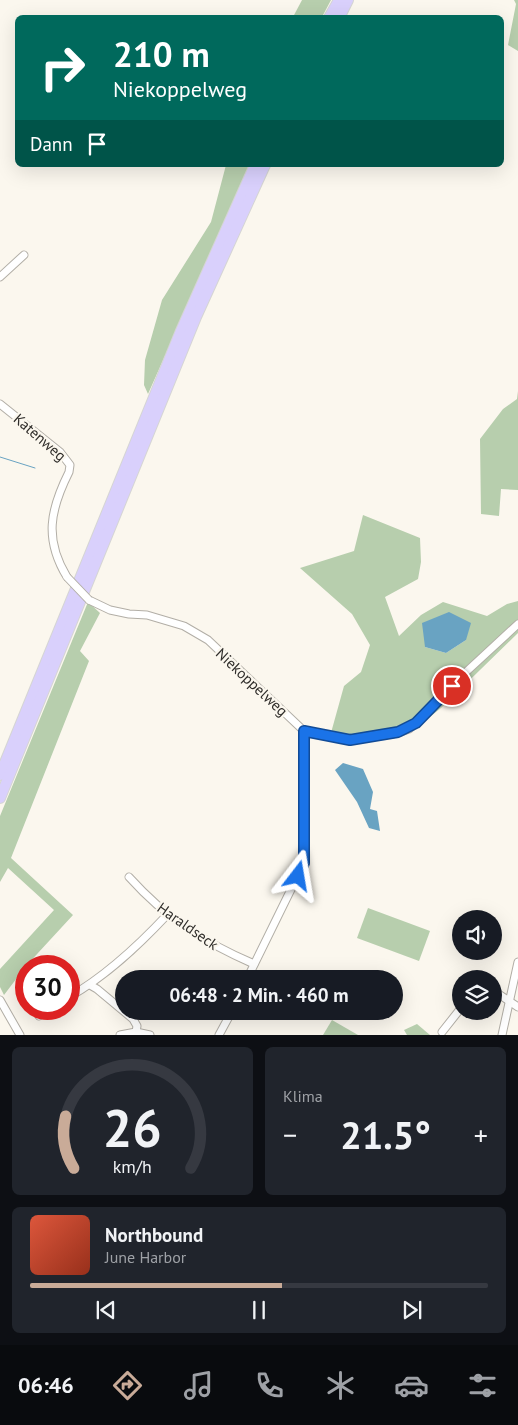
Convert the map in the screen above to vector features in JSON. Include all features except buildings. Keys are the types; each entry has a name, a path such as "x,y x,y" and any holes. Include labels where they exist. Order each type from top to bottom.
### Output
{"highway":[{"path":"333,15 337,0"},
{"path":"334,15 348,0"},
{"path":"0,776 181,331 254,167"},
{"path":"0,798 196,317 264,167"}],"street":[{"path":"0,277 24,255"},
{"name":"Katenweg","path":"0,404 60,452 70,465 52,514 51,527 58,563 66,577 89,600 110,610 147,615 184,626"},
{"path":"251,970 304,863 304,731 350,740 409,729 466,672 518,624"},
{"name":"Niekoppelweg","path":"184,626 208,640 304,731"},
{"name":"Haraldseck","path":"129,877 167,915 206,941 254,964"},
{"path":"80,992 90,986 119,962 167,915"},
{"path":"502,1035 518,962"},
{"path":"90,986 98,989 133,1019 137,1026 136,1032"},
{"path":"502,996 518,1007"},
{"path":"0,1000 20,1035"},
{"path":"442,1032 452,1019"},
{"path":"219,1035 227,1020"},
{"path":"120,1035 136,1032 150,1035"}],"green space":[{"path":"302,0 331,0 323,15 294,15"},
{"path":"514,0 518,0 518,51 508,45 516,4"},
{"path":"225,167 249,167 148,394 144,385 145,360 162,300 211,222"},
{"path":"518,391 518,490 501,489 499,516 481,514 480,439 503,409 517,399"},
{"path":"363,515 420,538 421,562 418,579 385,597 399,636 421,615 443,602 487,616 507,604 518,601 518,633 441,708 411,732 350,743 329,740 344,686 361,672 370,645 352,614 300,568 354,551","holes":["466,640 446,653 425,647"]},
{"path":"88,602 100,613 80,651 89,661 11,858 73,915 36,955 15,955 15,980 4,995 0,987 0,969 54,910 8,868 0,882 0,816"},
{"path":"368,908 430,931 419,961 357,938"},
{"path":"332,1020 358,1035 323,1035"},
{"path":"417,1024 430,1035 407,1035 404,1030"}],"water":[{"path":"449,612 471,623 466,640 446,653 425,647 422,623"},
{"path":"343,763 363,769 373,792 370,809 377,811 380,831 369,828 357,802 335,770"}],"waterway":[{"path":"0,457 35,468"}],"route":[{"path":"298,876 304,863 304,731 350,740 409,729 452,686"}]}
